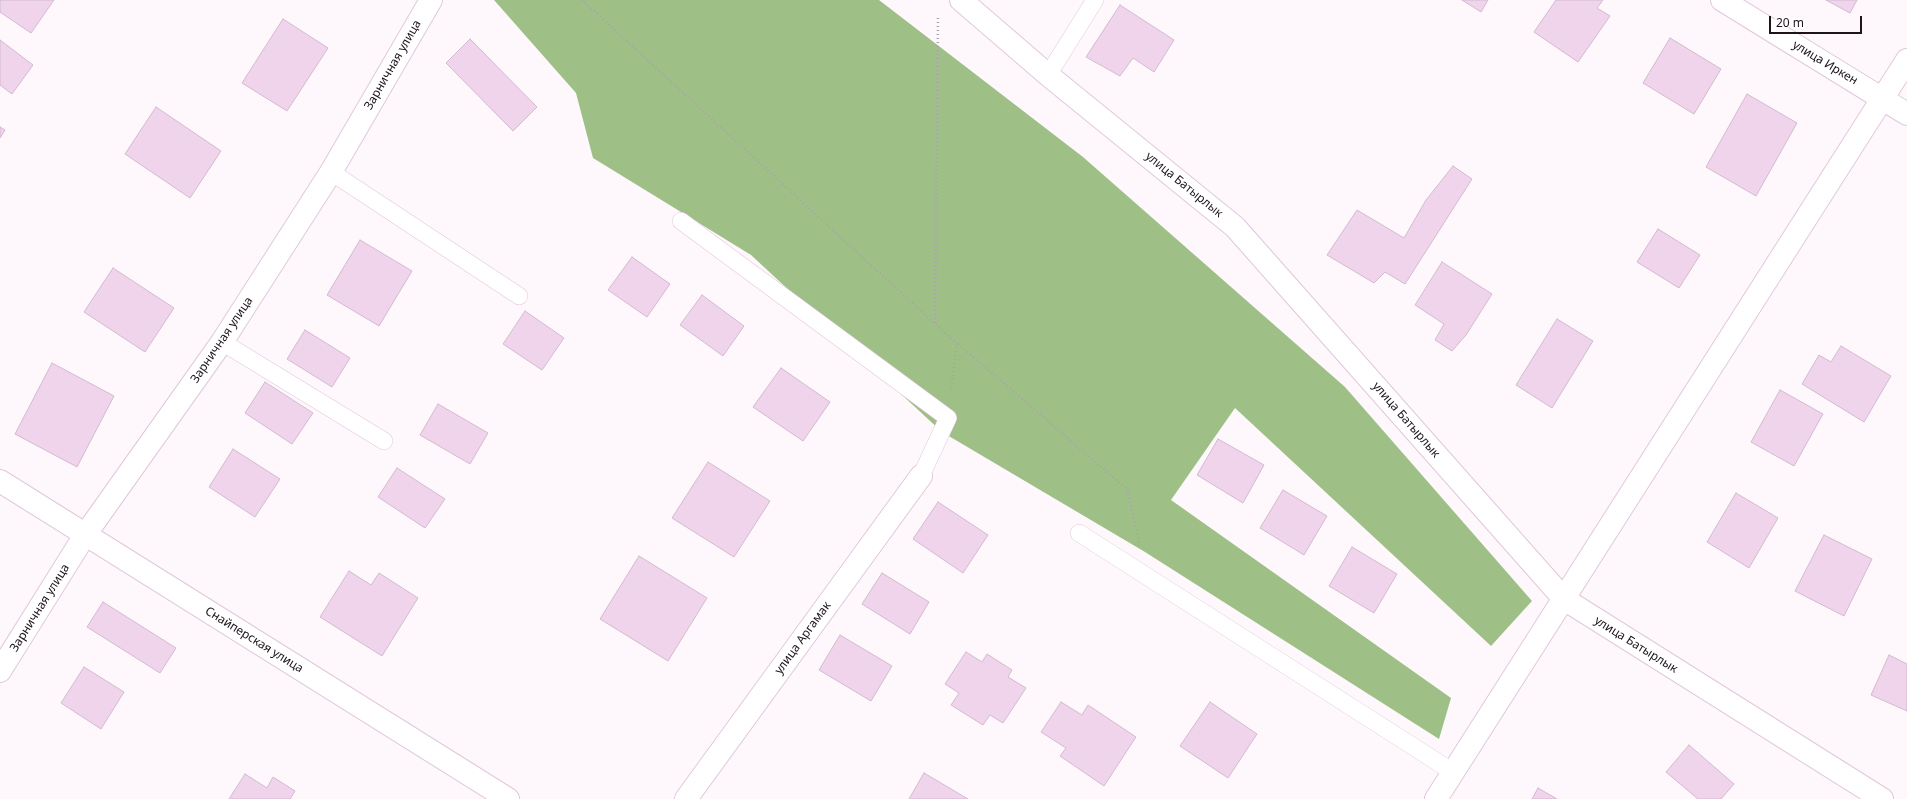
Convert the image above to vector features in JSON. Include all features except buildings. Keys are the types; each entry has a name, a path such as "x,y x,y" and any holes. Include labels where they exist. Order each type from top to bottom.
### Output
{"street":[{"name":"Зарничная улица","path":"0,671 86,535 222,342 331,172 431,0"},
{"name":"улица Батырлык","path":"961,0 1048,75 1235,227 1564,599 1882,799"},
{"name":"улица Иркен","path":"1722,0 1907,114"},
{"path":"1436,799 1907,60"},
{"name":"улица Аргамак","path":"686,799 921,476"},
{"name":"Снайперская улица","path":"0,481 508,799"}],"lane":[{"path":"1048,75 1095,0"},
{"path":"331,172 519,296"},
{"path":"681,221 948,418 921,476"},
{"path":"222,342 384,441"},
{"path":"1079,533 1453,772"}],"path":[{"path":"582,0 957,344 1127,489 1146,576"},
{"path":"935,323 939,8"},
{"path":"948,418 957,344"}],"green space":[{"path":"494,0 879,0 1083,157 1345,387 1532,601 1491,646 1235,408 1171,500 1451,698 1439,739 1145,552 942,432 751,255 593,158 576,93"}]}
